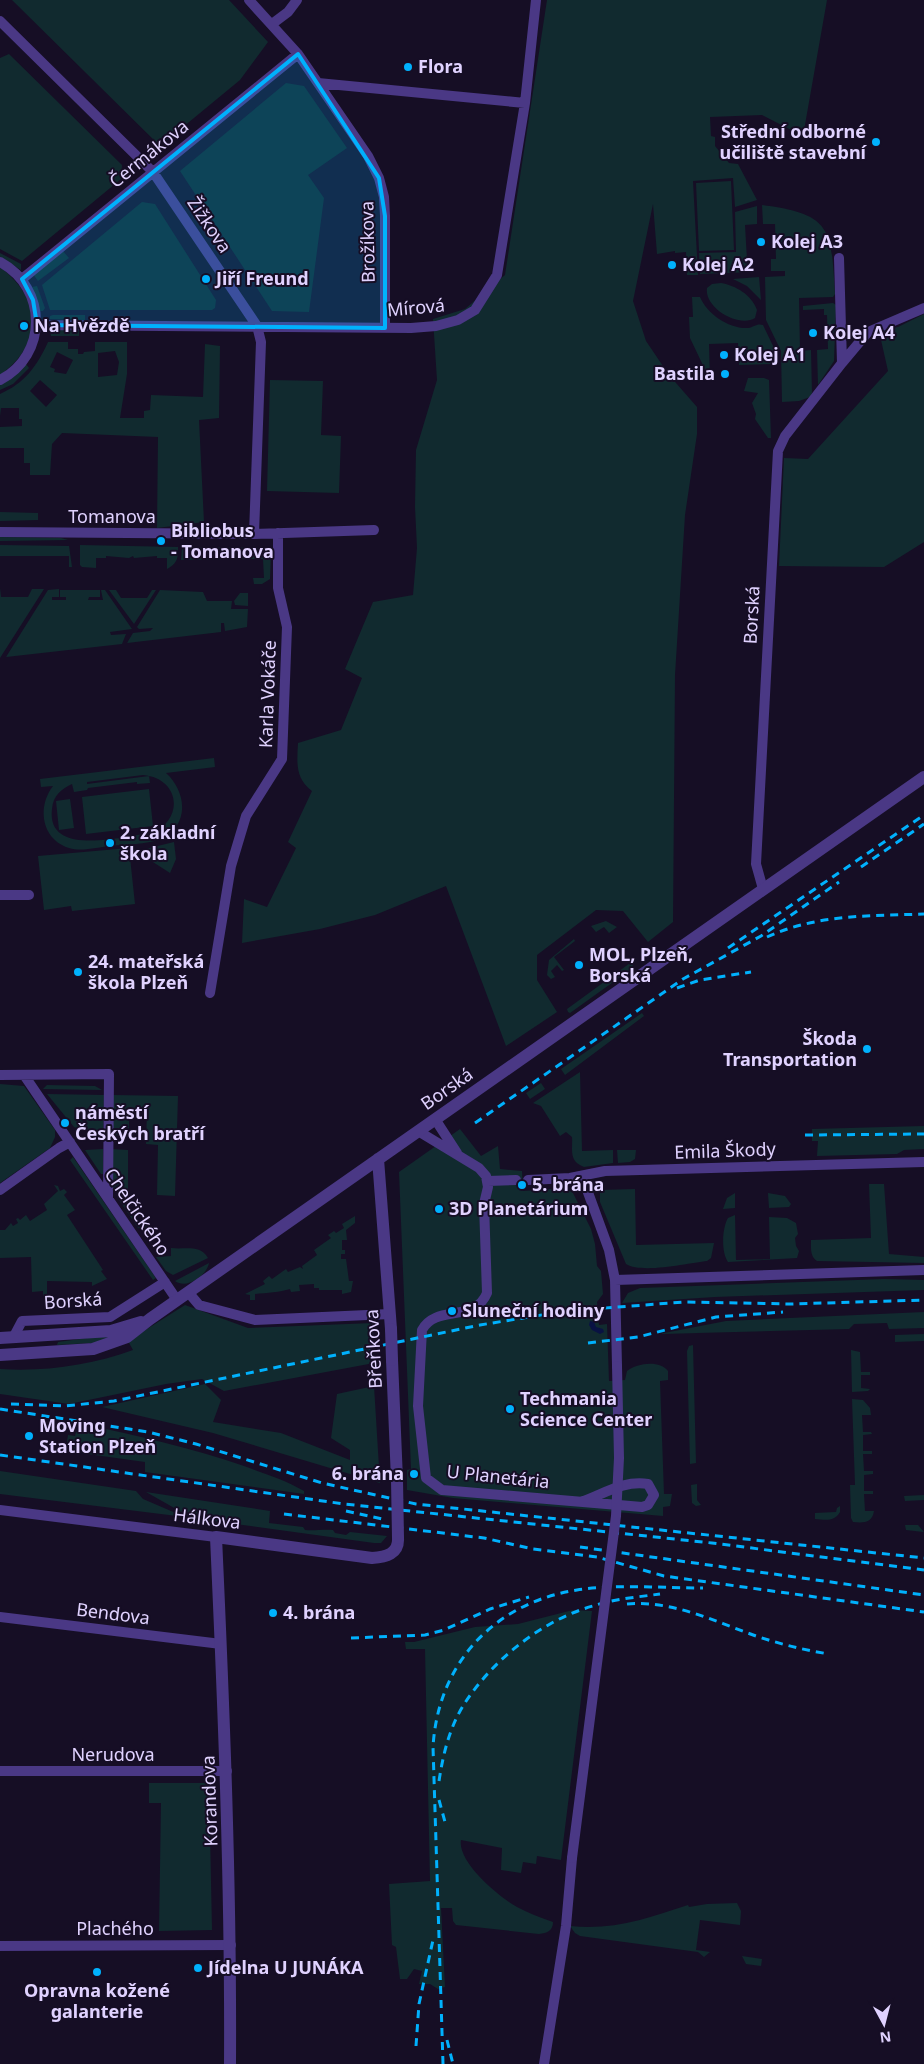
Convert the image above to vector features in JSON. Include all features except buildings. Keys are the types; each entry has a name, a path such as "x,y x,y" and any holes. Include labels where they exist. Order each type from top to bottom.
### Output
{"street":[{"name":"Brožíkova","path":"249,0 298,54 368,156 379,178 386,216 385,328"},
{"path":"272,24 288,12 297,0"},
{"name":"Mírová","path":"37,325 385,328 436,326 458,320 475,310 497,275 525,103 536,0"},
{"name":"Žižkova","path":"0,22 153,172 257,326 261,342 254,534"},
{"name":"Čermákova","path":"22,279 298,54"},
{"path":"318,84 525,103"},
{"path":"839,258 842,363"},
{"path":"0,262 22,279 35,304 37,325 34,340 26,357 17,369 0,380"},
{"name":"Borská","path":"763,889 756,864 778,451 788,432 868,332 924,308"},
{"name":"Tomanova","path":"0,532 254,534 374,530"},
{"name":"Karla Vokáče","path":"210,993 231,866 238,841 246,816 282,759 287,627 278,588 278,533"},
{"name":"Borská","path":"0,1355 93,1349 127,1337 188,1292 924,777"},
{"path":"0,895 29,895"},
{"path":"0,1076 109,1074 108,1198"},
{"path":"0,1190 70,1142 24,1075"},
{"path":"435,1119 461,1157"},
{"path":"418,1131 479,1168 488,1181 516,1180"},
{"name":"Chelčického","path":"70,1142 177,1300"},
{"name":"Břeňkova","path":"378,1159 391,1329 398,1538"},
{"name":"Emila Škody","path":"528,1180 582,1176 605,1171 924,1162"},
{"path":"544,2064 566,1926 572,1858 616,1516 620,1458 615,1280 609,1250 582,1176"},
{"name":"U Planetária","path":"488,1181 484,1204 487,1293 475,1309 435,1317 426,1323 422,1330 418,1406 426,1478 442,1490 581,1502 642,1507 648,1505 654,1495 648,1484 638,1483 605,1490 581,1502"},
{"path":"615,1280 924,1270"},
{"name":"Borská","path":"6,1338 22,1322 110,1317 165,1282"},
{"path":"188,1292 199,1305 255,1320 390,1314"},
{"name":"Borská","path":"6,1338 111,1331 150,1319"},
{"name":"Hálkova","path":"0,1510 372,1558 392,1554 398,1546 398,1538"},
{"name":"Korandova","path":"216,1538 227,1771 231,1944 230,2064"},
{"name":"Bendova","path":"0,1617 221,1644"},
{"name":"Nerudova","path":"0,1771 227,1771"},
{"name":"Plachého","path":"0,1946 231,1944"}],"highlighted area":[{"path":"298,54 379,178 385,216 385,328 37,325 33,300 22,279"}],"green space":[{"path":"12,0 229,0 268,42 240,80 160,146"},
{"path":"547,0 827,0 803,136 762,115 710,117 711,136 715,137 715,146 729,163 738,164 757,200 735,207 733,178 693,181 698,275 687,275 686,252 675,253 675,251 657,254 653,204 633,301 646,341 669,375 697,407 697,434 685,515 675,675 673,922 648,942 623,911 596,910 537,955 537,980 557,1012 506,1046 446,886 375,915 320,929 242,943 244,899 267,907 296,848 288,842 312,791 302,781 298,770 298,743 341,730 362,678 345,669 373,602 413,595 417,548 415,507 416,450 437,380 433,319 465,309 505,275"},
{"path":"9,54 122,165 121,179 22,261 0,249 0,58"},
{"path":"286,83 304,86 347,148 308,175 324,198 309,312 272,311 180,171"},
{"path":"731,181 734,250 699,251 696,183"},
{"path":"142,202 155,204 216,300 215,308 212,310 50,310 42,285"},
{"path":"762,205 803,214 815,220 824,229 832,254 835,294 833,297 799,298 800,351 811,350 812,393 810,397 799,401 782,402 781,351 766,320 765,277 785,276 785,271 771,271 771,259 776,259 775,224 763,224"},
{"path":"757,206 757,224 745,225 747,260 752,266 752,272 700,274 699,253 736,252 735,212"},
{"path":"62,250 69,258 38,281 33,274"},
{"path":"0,253 21,264 21,270 0,257"},
{"path":"0,267 24,293 30,307 32,321 30,335 24,349 0,375"},
{"path":"759,277 761,300 747,286 733,279"},
{"path":"721,283 732,286 751,299 757,310 755,318 740,320 732,318 711,303 707,288 712,284"},
{"path":"37,286 45,308 43,311 40,311 32,287"},
{"path":"692,297 700,297 713,315 733,326 748,328 763,325 775,350 774,364 739,365 738,343 709,344 710,380 690,338 689,317 693,317"},
{"path":"833,303 836,305 834,361 818,385 817,350 828,349 827,315 824,315 824,309 803,310 803,306"},
{"path":"924,314 924,542 884,567 779,566 784,458 808,459 888,371 879,331 898,327"},
{"path":"85,315 85,320 50,319 50,316"},
{"path":"50,329 79,329 79,336 51,336"},
{"path":"48,342 68,342 68,349 78,349 78,354 83,354 84,352 95,351 95,342 127,342 127,374 120,418 144,418 144,411 150,410 151,395 203,397 205,344 220,346 219,418 199,420 204,522 157,528 158,437 62,433 52,444 50,475 30,475 30,463 24,463 24,448 0,448 0,427 22,426 22,419 19,419 19,408 1,408 0,416 0,394 9,390 23,379 35,366","holes":["115,351 119,362 117,375 98,377 98,353","57,352 73,360 66,374 54,372 55,369 50,367","40,380 57,395 46,407 30,391"]},
{"path":"26,364 29,368 13,384 0,390 0,385 14,376"},
{"path":"748,378 764,378 769,380 771,438 768,438 755,419 756,414 752,403 758,393 744,391"},
{"path":"270,380 323,381 321,435 341,436 339,493 267,491"},
{"path":"0,512 38,513 38,520 0,521"},
{"path":"0,537 61,538 68,540 0,541"},
{"path":"0,545 69,546 72,567 69,567 69,556 0,556"},
{"path":"80,545 178,547 178,554 177,560 167,569 167,558 157,558 157,556 134,558 133,556 129,558 106,556 106,558 96,558 96,568 82,567 80,565"},
{"path":"182,547 268,548 271,552 270,579 262,584 254,584 253,578 264,578 263,559 181,560"},
{"path":"0,588 1,597 28,597 32,589 44,589 0,658"},
{"path":"59,589 59,597 52,597 52,600 66,600 66,597 60,597 60,590 100,590 100,597 89,597 88,600 103,600 101,590 105,590 132,629 110,632 111,635 126,634 122,644 6,657 48,590"},
{"path":"109,590 116,590 121,598 147,598 152,590 156,590 134,624"},
{"path":"160,590 203,592 207,601 232,601 231,609 248,609 247,627 225,631 224,623 221,623 221,632 127,643 133,633 150,631 153,628 139,629 137,627"},
{"path":"240,593 248,593 248,606 235,605 234,601"},
{"path":"214,758 215,767 166,773 178,789 182,808 177,826 170,833 160,839 149,842 85,849 69,848 60,844 47,830 44,822 45,803 53,786 41,787 40,779","holes":["148,776 87,784 87,782","149,776 165,784 171,791 174,800 173,810 169,819 162,827 151,833 106,840 74,839 61,834 53,824 52,809 54,800 64,788 72,784 74,792 87,790 88,788 137,782 137,784 150,783"]},
{"path":"149,789 153,826 86,834 82,797"},
{"path":"70,799 74,828 59,830 56,801"},
{"path":"174,842 176,859 170,873 142,855 137,855 137,851"},
{"path":"129,848 135,904 72,911 71,906 44,910 38,856"},
{"path":"606,921 617,927 609,933 604,927 596,932 591,926"},
{"path":"574,939 575,941 554,957 564,970 562,971 557,965 551,971 555,977 551,979 547,975 549,960"},
{"path":"637,958 630,970 570,1013 568,1012 567,1009"},
{"path":"642,1013 644,1016 565,1075 561,1069"},
{"path":"580,1072 582,1151 613,1150 613,1163 584,1167 579,1164 573,1158 572,1137 566,1132 560,1136 541,1106 533,1103"},
{"path":"541,1083 545,1089 530,1099 526,1093"},
{"path":"0,1084 24,1086 55,1130 55,1137 50,1148 0,1183"},
{"path":"47,1085 95,1086 102,1090 43,1089"},
{"path":"47,1094 104,1095 103,1138 74,1127"},
{"path":"113,1095 178,1096 175,1196 157,1195 158,1145 146,1144 147,1110 129,1110 129,1136 111,1135"},
{"path":"924,1126 924,1149 904,1150 897,1154 817,1156 818,1141 812,1141 812,1129"},
{"name":"Techmania Science Center","path":"460,1129 481,1156 498,1146 500,1169 522,1171 523,1191 565,1188 573,1193 591,1229 595,1244 597,1266 601,1271 603,1294 597,1302 599,1325 607,1324 609,1381 625,1380 627,1371 636,1366 654,1364 660,1365 668,1371 668,1380 660,1381 664,1494 672,1494 670,1506 663,1507 663,1516 453,1498 407,1490 407,1470 411,1469 399,1172"},
{"path":"103,1149 103,1174 101,1174 85,1150"},
{"path":"110,1149 128,1150 128,1194 118,1194 111,1189"},
{"path":"617,1150 636,1150 635,1159 630,1162 618,1163"},
{"path":"73,1157 156,1278 153,1280 70,1160"},
{"path":"869,1184 884,1184 889,1254 924,1257 924,1263 817,1261 813,1257 811,1240 871,1238"},
{"path":"54,1185 58,1186 60,1191 64,1189 67,1192 64,1195 75,1210 67,1215 107,1279 92,1286 92,1282 47,1281 47,1296 43,1296 43,1291 32,1292 31,1257 0,1258 0,1230 5,1230 11,1223 13,1226 18,1223 16,1219 18,1218 20,1220 26,1215 30,1221 47,1210 44,1204 58,1191"},
{"path":"635,1189 636,1245 714,1243 711,1258 707,1261 654,1268 633,1267 626,1264 600,1202 600,1190"},
{"path":"735,1193 735,1208 723,1209 727,1198"},
{"path":"768,1193 785,1196 791,1204 789,1207 769,1208"},
{"path":"117,1197 127,1197 127,1204 140,1222 147,1224 148,1231 138,1228"},
{"path":"735,1215 736,1260 770,1259 769,1217 787,1218 796,1223 798,1234 795,1238 799,1251 797,1258 728,1262 723,1246 724,1234 728,1218"},
{"path":"355,1216 355,1223 346,1230 347,1240 342,1240 342,1250 345,1250 345,1254 341,1254 341,1259 346,1259 349,1281 353,1281 351,1292 342,1294 342,1290 319,1290 319,1288 314,1288 314,1284 299,1285 300,1291 291,1292 290,1289 255,1294 255,1300 250,1300 250,1295 245,1294 265,1284 263,1281 269,1276 272,1279 286,1269 288,1272 300,1267 303,1269 302,1266 317,1255 314,1250 331,1238 328,1235 344,1228 342,1224"},
{"path":"171,1248 196,1249 208,1258 173,1275 166,1271 156,1257 171,1256"},
{"path":"209,1263 205,1272 196,1280 185,1284 175,1281"},
{"path":"884,1279 924,1280 924,1290 715,1297 622,1303 628,1293 640,1288"},
{"path":"185,1305 248,1328 373,1323 374,1363 224,1391 202,1379 166,1384 69,1404 0,1394 0,1369 17,1370 68,1366 101,1360 133,1350 128,1341"},
{"path":"924,1312 924,1328 889,1329 887,1323 854,1324 849,1329 659,1334 726,1321"},
{"path":"116,1334 109,1342 57,1345 58,1342"},
{"path":"924,1334 924,1341 895,1342 895,1335"},
{"path":"693,1345 696,1463 690,1464 687,1351 689,1346"},
{"path":"851,1350 860,1352 861,1372 870,1372 870,1375 861,1375 861,1388 870,1389 868,1391 852,1392"},
{"path":"205,1384 221,1400 213,1422 281,1433 350,1460 350,1450 331,1438 337,1394 374,1386 380,1483 213,1433 102,1407"},
{"path":"852,1399 863,1400 870,1408 871,1415 862,1415 863,1432 871,1432 872,1434 863,1435 863,1451 872,1451 872,1454 863,1454 864,1471 873,1471 873,1474 864,1475 864,1491 873,1491 873,1494 864,1494 865,1511 874,1511 871,1518 864,1522 853,1522 851,1518 850,1485 855,1485"},
{"path":"83,1424 165,1443 244,1466 282,1480 304,1491 304,1494 145,1472 145,1462 73,1452 73,1449 66,1448 68,1435 75,1436 76,1432 82,1433"},
{"path":"0,1471 136,1491 143,1499 185,1517 0,1494"},
{"path":"697,1484 697,1500 701,1505 696,1506 692,1503 691,1485"},
{"path":"146,1492 270,1511 269,1523 303,1527 305,1530 333,1530 335,1533 346,1535 350,1532 387,1536 381,1543 374,1543 192,1518"},
{"path":"924,1495 924,1500 905,1501 904,1496"},
{"path":"840,1506 840,1512 835,1517 829,1520 815,1519 815,1513 836,1512"},
{"path":"905,1525 918,1525 924,1532 906,1530"},
{"path":"573,1610 592,1611 561,1860 537,1856 536,1864 523,1862 521,1873 501,1870 502,1848 461,1840 462,1849 472,1868 490,1887 517,1907 553,1922 552,1928 547,1932 539,1934 456,1925 453,1921 452,1908 441,1908 445,1987 438,1989 430,1984 419,1984 422,1971 414,1969 407,1979 400,1979 396,1947 392,1945 389,1884 430,1881 425,1649 406,1649 405,1642 414,1642 475,1627 518,1624"},
{"path":"149,1783 209,1783 212,1930 159,1931 161,1803 149,1803"},
{"path":"737,1903 741,1911 740,1925 700,1920 696,1950 710,1952 704,1957 698,1952 580,1936 570,1926 601,1927 616,1925 645,1919 688,1905 689,1907"},
{"path":"742,1956 762,1959 761,1966 746,1964"}],"shaded area":[{"path":"590,1321 594,1322 596,1327 603,1329 604,1332 600,1334 592,1330 589,1325"}],"railway":[{"path":"728,948 924,815"},
{"path":"861,867 924,824"},
{"path":"475,1123 683,979 761,936 839,882"},
{"path":"767,937 786,929 825,920 864,916 924,914"},
{"path":"677,988 700,980 751,972"},
{"path":"805,1135 924,1134"},
{"path":"11,1404 65,1406 114,1401 480,1325 566,1311 684,1302 792,1304 924,1300"},
{"path":"588,1343 638,1337 716,1317 783,1312"},
{"path":"0,1409 148,1432 196,1444 322,1483 416,1504 924,1558"},
{"path":"0,1455 344,1504 712,1543 924,1570"},
{"path":"346,1511 387,1520"},
{"path":"284,1514 484,1538 533,1549 597,1557 664,1576 924,1612"},
{"path":"580,1547 924,1595"},
{"path":"443,2064 433,1747 437,1717 446,1689 459,1664 476,1642 496,1623 520,1608 547,1597 577,1590 607,1587 703,1588"},
{"path":"439,1781 447,1742 463,1706 488,1673 519,1644 555,1621 574,1612 609,1602 660,1594"},
{"path":"351,1638 425,1635 444,1630 490,1609 529,1597"},
{"path":"627,1604 660,1605 677,1608 774,1642 829,1654"},
{"path":"439,1800 445,1822"},
{"path":"416,2046 419,2004 433,1940"},
{"path":"447,2040 453,2064"}],"place":[{"name":"Flora","path":"408,67"},
{"name":"Střední odborné učiliště stavební","path":"876,142"},
{"name":"Kolej A3","path":"761,242"},
{"name":"Kolej A2","path":"672,265"},
{"name":"Jiří Freund","path":"206,279"},
{"name":"Na Hvězdě","path":"24,326"},
{"name":"Kolej A4","path":"813,333"},
{"name":"Kolej A1","path":"724,355"},
{"name":"Bastila","path":"725,374"},
{"name":"Bibliobus - Tomanova","path":"161,541"},
{"name":"2. základní škola","path":"110,843"},
{"name":"MOL, Plzeň, Borská","path":"579,965"},
{"name":"24. mateřská škola Plzeň","path":"78,972"},
{"name":"Škoda Transportation","path":"867,1049"},
{"name":"náměstí Českých bratří","path":"65,1123"},
{"name":"5. brána","path":"522,1185"},
{"name":"3D Planetárium","path":"439,1209"},
{"name":"Sluneční hodiny","path":"452,1311"},
{"name":"Techmania Science Center","path":"510,1409"},
{"name":"Moving Station Plzeň","path":"29,1436"},
{"name":"6. brána","path":"414,1474"},
{"name":"4. brána","path":"273,1613"},
{"name":"Jídelna U JUNÁKA","path":"198,1968"},
{"name":"Opravna kožené galanterie","path":"97,1972"}]}
